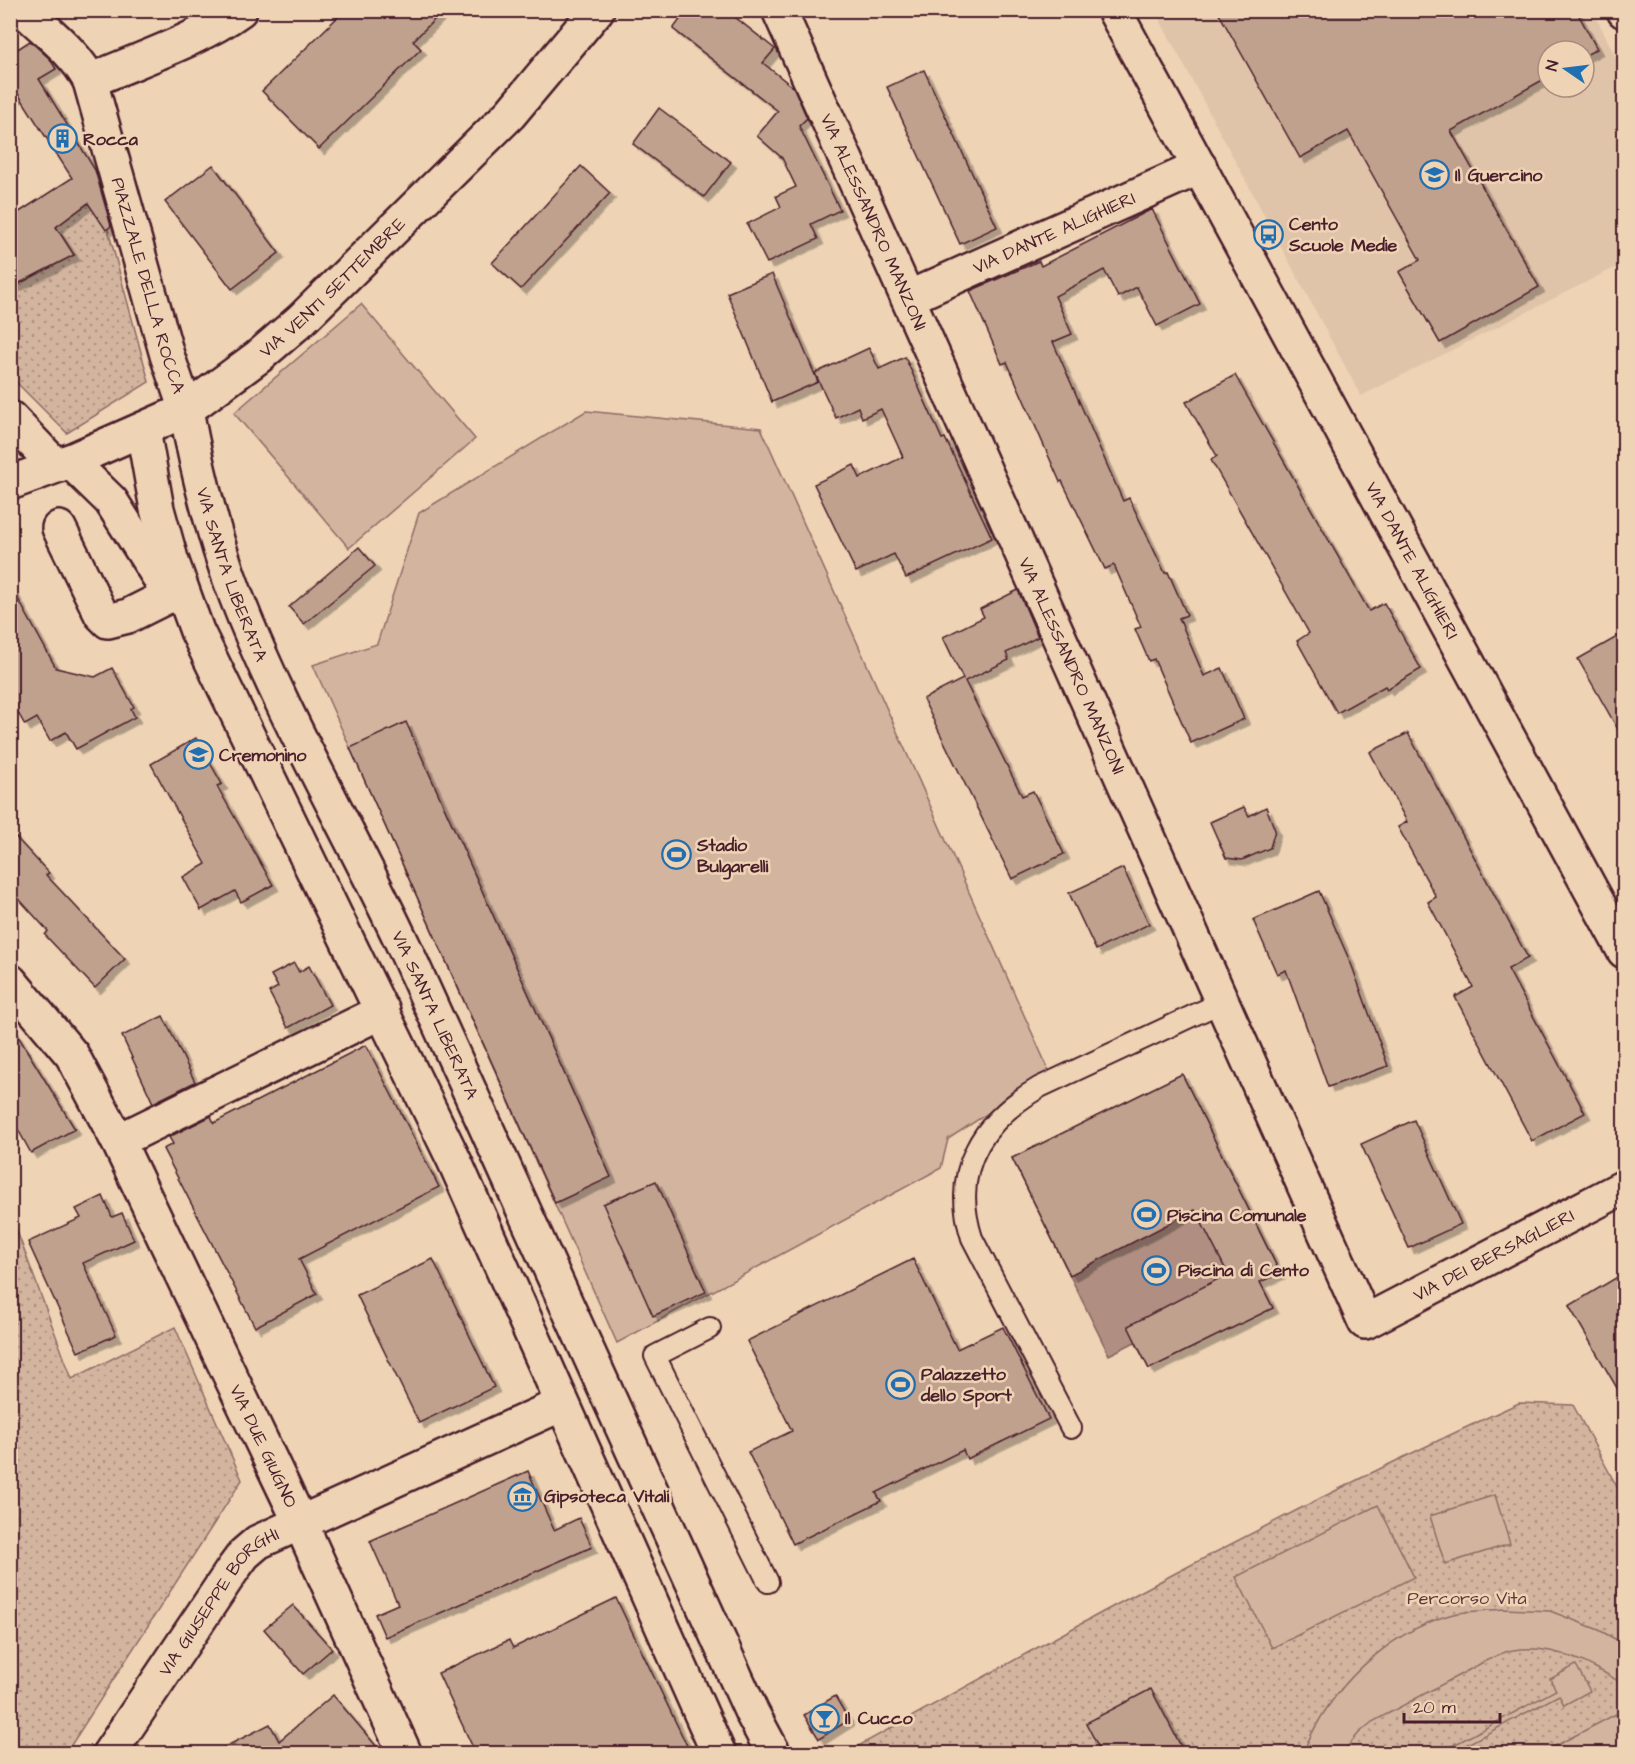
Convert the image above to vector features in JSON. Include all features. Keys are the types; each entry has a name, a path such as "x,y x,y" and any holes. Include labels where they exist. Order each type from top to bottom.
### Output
{"street":[{"name":"PIAZZALE DELLA ROCCA","path":"24,10 72,56 90,81 167,355 186,410"},
{"path":"90,81 203,32 240,10"},
{"name":"VIA VENTI SETTEMBRE","path":"10,483 63,463 186,410 243,369 301,320 510,114 597,10"},
{"name":"VIA ALESSANDRO MANZONI","path":"779,10 1365,1322"},
{"name":"VIA DANTE ALIGHIERI","path":"1114,10 1624,951"},
{"name":"VIA DANTE ALIGHIERI","path":"908,298 1200,167"},
{"name":"VIA SANTA LIBERATA","path":"186,410 205,501 219,548 254,640 295,728 405,948 752,1713 774,1754"},
{"path":"10,418 111,501 219,677"},
{"path":"143,429 157,509 171,559 197,631 454,1160 719,1754"},
{"path":"59,528 101,614 108,621 128,616 170,595"},
{"name":"VIA DUE GIUGNO","path":"10,981 72,1055 118,1141 300,1522 405,1754"},
{"path":"118,1141 383,1011"},
{"name":"VIA DEI BERSAGLIERI","path":"1365,1322 1624,1187"},
{"name":"VIA GIUSEPPE BORGHI","path":"109,1754 244,1554 258,1542 562,1404"},
{"path":"664,1631 706,1612"}],"lane":[{"path":"1071,1428 972,1238 964,1202 969,1163 977,1145 989,1128 1020,1099 1222,1002"},
{"path":"710,1328 655,1356 768,1582"}],"shaded area":[{"name":"Il Guercino","path":"1155,11 1593,11 1624,74 1624,263 1361,396"},
{"name":"Piscina Comunale","path":"1182,1074 1280,1273 1260,1282 1273,1308 1149,1369 1135,1342 1109,1355 1012,1158"}],"green space":[{"path":"99,196 149,382 67,433 11,377 10,289 74,255 56,227"},
{"path":"361,304 475,439 349,548 234,413"},
{"name":"Stadio Bulgarelli","path":"586,411 761,428 1050,1073 948,1139 941,1168 617,1343 313,665 377,644 419,513"},
{"path":"11,1215 72,1379 175,1327 242,1480 66,1753 11,1753"},
{"name":"Percorso Vita","path":"1519,1403 1573,1405 1624,1500 1624,1753 844,1754 1262,1528"},
{"path":"1495,1495 1510,1544 1445,1564 1430,1516"},
{"path":"1378,1505 1414,1577 1272,1648 1236,1577"},
{"path":"1504,1609 1550,1611 1599,1630 1624,1644 1624,1685 1586,1663 1558,1652 1528,1649 1510,1651 1491,1658 1372,1722 1342,1753 1303,1753 1314,1729 1344,1686 1383,1649 1428,1623 1453,1614"},
{"path":"1576,1665 1590,1691 1564,1705 1559,1695 1451,1753 1439,1753 1556,1690 1550,1679"},
{"path":"1616,1714 1624,1729 1624,1753 1542,1753"}],"building":[{"path":"345,10 444,10 413,41 421,49 319,149 262,91"},
{"path":"687,10 726,10 775,49 763,63 794,88 807,118 799,126 840,210 811,224 818,239 767,263 747,224 781,207 776,196 796,187 782,158 757,136 778,111 673,29"},
{"path":"1217,10 1576,10 1592,39 1536,39 1536,84 1451,131 1539,287 1440,343 1399,272 1420,260 1348,131 1300,158"},
{"name":"Rocca","path":"30,41 50,59 56,69 39,79 95,170 111,226 106,230 88,203 56,227 74,255 10,288 10,218 72,178 19,95 10,101 10,54"},
{"path":"924,70 997,227 960,244 887,87"},
{"path":"659,108 731,162 704,197 633,144"},
{"path":"213,165 279,253 232,289 165,202"},
{"path":"581,166 610,193 521,289 492,263"},
{"path":"1152,209 1200,304 1157,326 1137,287 1118,297 1104,270 1055,296 1072,334 1053,342 1123,501 1129,498 1165,573 1168,572 1187,615 1179,618 1204,676 1222,668 1244,719 1191,743 1154,659 1149,661 1135,629 1141,627 1114,565 1105,569 1062,481 1060,482 1007,362 1002,364 970,291 1039,261 1041,266"},
{"path":"772,274 818,382 772,402 727,293"},
{"path":"869,348 879,369 905,357 942,439 945,438 992,538 906,578 894,554 856,572 814,484 854,465 860,478 903,457 881,409 862,418 858,407 836,418 815,373"},
{"path":"1235,375 1369,611 1384,603 1421,669 1387,689 1385,686 1337,713 1297,641 1309,633 1211,460 1217,456 1186,402"},
{"path":"359,547 375,566 304,624 289,607"},
{"path":"10,584 56,668 95,677 112,668 134,707 131,709 135,717 76,749 66,732 50,741 37,718 25,725 10,699"},
{"path":"1018,590 1038,637 1006,653 1009,660 965,681 1022,796 1033,791 1064,854 1012,879 923,699 963,679 943,637 984,617 980,609"},
{"path":"1624,633 1624,740 1578,659"},
{"path":"406,722 611,1177 555,1203 350,748"},
{"path":"1408,733 1528,958 1508,969 1585,1113 1532,1141 1455,997 1473,987 1428,902 1436,897 1398,827 1407,822 1370,752"},
{"path":"196,738 222,784 217,786 273,885 241,902 235,891 201,910 183,877 206,864 151,764"},
{"path":"1244,807 1249,816 1266,807 1275,830 1270,848 1242,860 1226,858 1210,822"},
{"path":"10,831 49,873 46,875 125,959 95,988 45,935 48,931 10,889"},
{"path":"1123,868 1149,924 1096,950 1069,893"},
{"path":"1319,891 1352,966 1388,1066 1328,1087 1286,970 1277,974 1253,920"},
{"path":"294,963 299,972 309,966 330,1005 288,1028 269,992 278,987 271,975"},
{"path":"163,1016 195,1082 153,1103 122,1036"},
{"path":"10,1023 75,1129 31,1153 10,1115"},
{"path":"366,1045 439,1187 299,1259 317,1294 255,1327 163,1149 173,1144 169,1137 211,1116 214,1123"},
{"name":"Piscina Comunale","path":"1182,1074 1280,1273 1260,1282 1273,1308 1149,1369 1128,1326 1228,1274 1195,1210 1070,1275 1012,1158"},
{"path":"1414,1120 1461,1224 1409,1248 1361,1144"},
{"path":"656,1181 706,1292 653,1316 603,1204"},
{"path":"103,1196 112,1217 122,1213 134,1240 83,1263 116,1335 78,1352 28,1242 81,1218 76,1209"},
{"path":"433,1259 494,1387 419,1423 357,1295"},
{"name":"Palazzetto dello Sport","path":"913,1259 957,1349 1003,1327 1049,1419 967,1459 963,1450 876,1493 881,1501 793,1544 748,1452 792,1431 747,1341"},
{"path":"1624,1273 1624,1400 1569,1306"},
{"path":"528,1471 554,1530 579,1518 592,1547 385,1637 375,1614 398,1604 370,1541"},
{"path":"616,1598 691,1754 476,1754 438,1673 509,1640 513,1648"},
{"path":"293,1605 332,1649 303,1674 264,1629"},
{"path":"1151,1689 1185,1754 1102,1754 1086,1723"},
{"path":"333,1695 383,1754 211,1754 270,1724 279,1741"},
{"path":"835,1696 849,1720 819,1739 804,1715"}],"place":[{"name":"Rocca","path":"62,139"},
{"name":"Il Guercino","path":"1434,175"},
{"name":"Cento Scuole Medie","path":"1268,234"},
{"name":"Cremonino","path":"198,755"},
{"name":"Stadio Bulgarelli","path":"676,855"},
{"name":"Piscina Comunale","path":"1146,1215"},
{"name":"Piscina di Cento","path":"1157,1270"},
{"name":"Palazzetto dello Sport","path":"900,1384"},
{"name":"Gipsoteca Vitali","path":"523,1496"},
{"name":"Il Cucco","path":"824,1718"}]}
